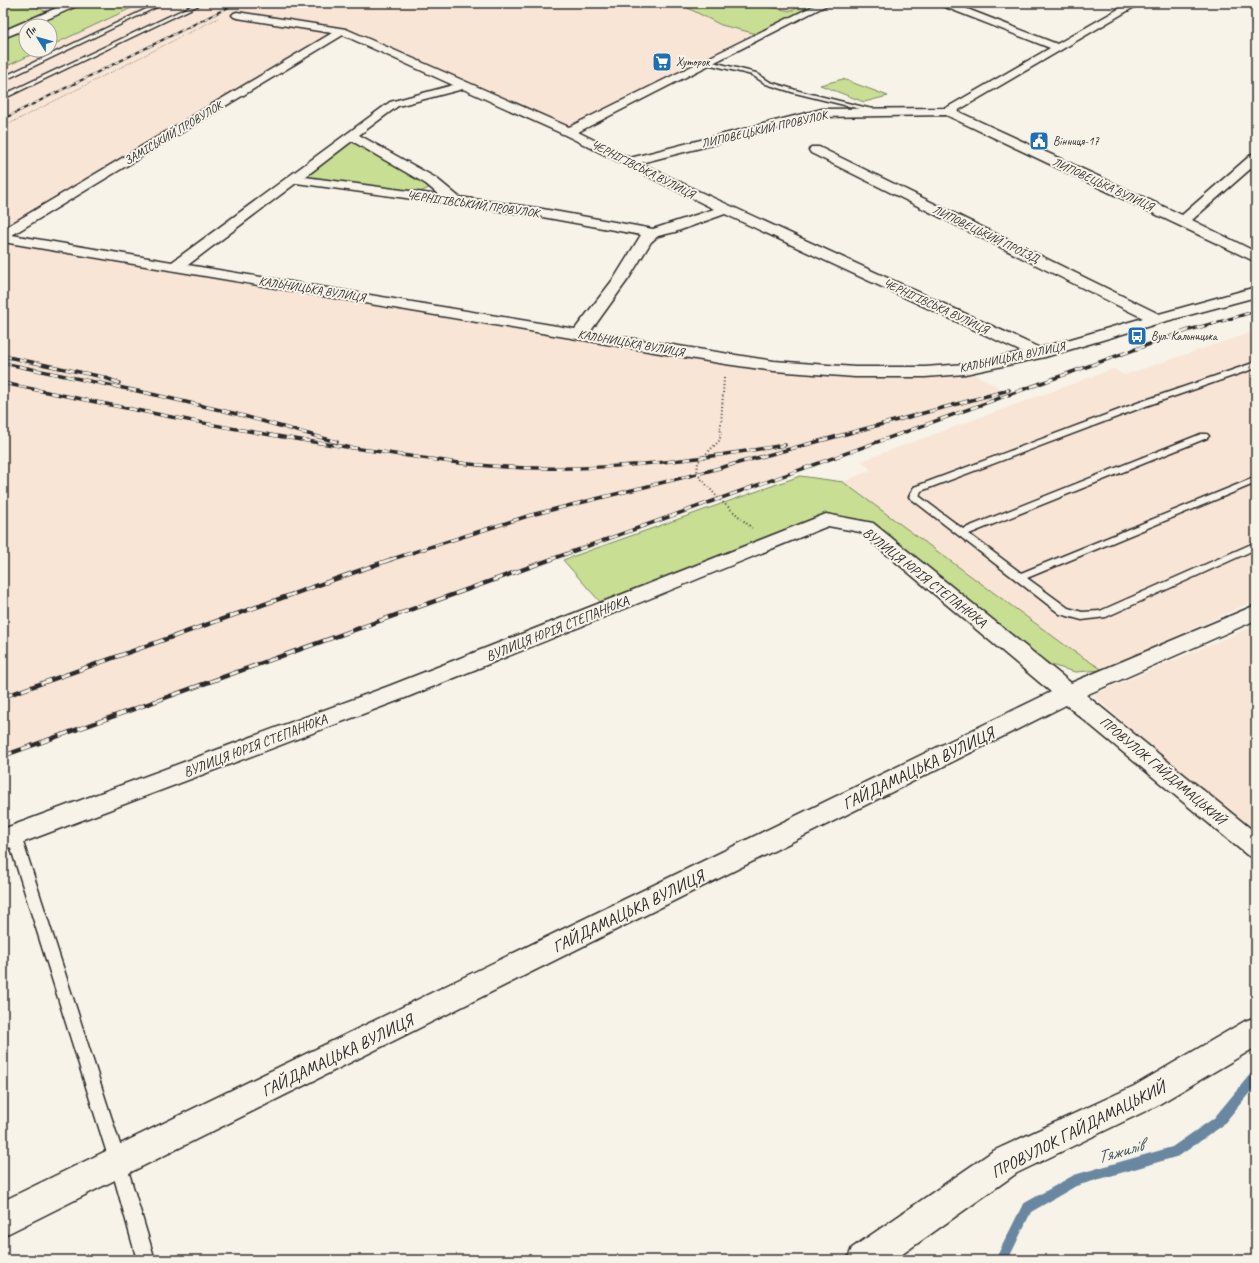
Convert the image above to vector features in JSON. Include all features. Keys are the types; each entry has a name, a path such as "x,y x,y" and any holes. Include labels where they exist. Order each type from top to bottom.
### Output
{"street":[{"path":"3,35 72,3"},
{"path":"569,132 826,3"},
{"path":"948,111 1136,3"},
{"path":"950,4 1058,48"},
{"name":"ЧЕРНІГІВСЬКА ВУЛИЦЯ","path":"237,15 342,32 569,132 726,210 1039,354"},
{"name":"ЗАМІСЬКИЙ ПРОВУЛОК","path":"3,236 342,32"},
{"path":"175,267 394,104 464,85"},
{"name":"ЛИПОВЕЦЬКИЙ ПРОВУЛОК","path":"629,162 822,113 948,111"},
{"name":"ЛИПОВЕЦЬКА ВУЛИЦЯ","path":"948,111 1256,258"},
{"path":"350,136 360,140 431,182 455,201"},
{"name":"ЛИПОВЕЦЬКИЙ ПРОЇЗД","path":"815,150 1157,318"},
{"path":"1183,222 1256,157"},
{"name":"ЧЕРНІГІВСЬКИЙ ПРОВУЛОК","path":"293,179 545,214 653,233"},
{"path":"580,334 622,278 645,239 653,233 670,229 726,210"},
{"name":"КАЛЬНИЦЬКА ВУЛИЦЯ","path":"3,236 175,267 725,359 820,370 890,372 965,369 1039,354 1157,318 1256,292"},
{"name":"ВУЛИЦЯ ЮРІЯ СТЕПАНЮКА","path":"9,838 397,692 826,520 866,527 1070,693"},
{"name":"ГАЙДАМАЦЬКА ВУЛИЦЯ","path":"3,1219 1070,693 1256,612"},
{"name":"ПРОВУЛОК ГАЙДАМАЦЬКИЙ","path":"1070,693 1256,848"},
{"name":"ПРОВУЛОК ГАЙДАМАЦЬКИЙ","path":"864,1260 1005,1162 1145,1096 1256,1031"}],"lane":[{"path":"3,79 163,3"},
{"path":"4,96 200,3"},
{"path":"151,9 166,10"},
{"path":"174,11 182,12"},
{"path":"709,63 754,74 768,83 796,92 881,112"},
{"path":"1256,364 1143,404 917,489 914,497 1064,611 1082,616 1102,614 1256,545"},
{"path":"963,533 1204,436"},
{"path":"1020,577 1256,480"},
{"path":"9,838 118,1163 146,1260"}],"path":[{"path":"3,127 220,17"},
{"path":"725,359 721,435 716,446 698,462 697,474 719,499 768,543"}],"shaded area":[{"path":"3,3 825,3 570,131 342,31 3,235"},
{"path":"3,238 774,366 965,369 1013,395 3,756"},
{"path":"1256,331 1256,600 1103,670 1073,651 843,482 871,470 861,461 1113,369 1124,375"},
{"path":"1256,625 1256,841 1093,695"}],"green space":[{"path":"3,3 36,6 46,12 32,18 18,18 18,24 3,31"},
{"path":"66,3 142,3 58,42 58,18 41,18 73,4"},
{"path":"678,3 761,3 758,5 791,11 807,3 818,3 757,34 721,25"},
{"path":"18,28 18,58 24,58 3,68 3,35"},
{"path":"843,79 888,96 864,102 820,85"},
{"path":"352,140 427,182 429,188 420,192 303,178"},
{"path":"800,476 843,482 1073,651 1103,670 1075,672 1051,665 1032,653 869,524 826,516 602,604 563,560"}],"waterway":[{"name":"Тяжилів","path":"1001,1260 1027,1208 1074,1181 1175,1152 1218,1122 1256,1076"}],"railway":[{"path":"3,119 237,3"},
{"path":"1212,324 1256,311"},
{"path":"549,560 1189,330 1215,323"},
{"path":"3,356 103,377 119,383"},
{"path":"3,363 147,393 233,413 337,442"},
{"path":"3,383 239,430 441,461 500,467 571,468 632,465 694,459 785,445"},
{"path":"391,559 531,515 697,474 1009,390"},
{"path":"3,697 391,559"},
{"path":"3,756 552,559"}],"place":[{"name":"Хуторок","path":"662,62"},
{"name":"Вінниця-17","path":"1039,141"},
{"name":"Вул. Кальницька","path":"1137,336"}]}
